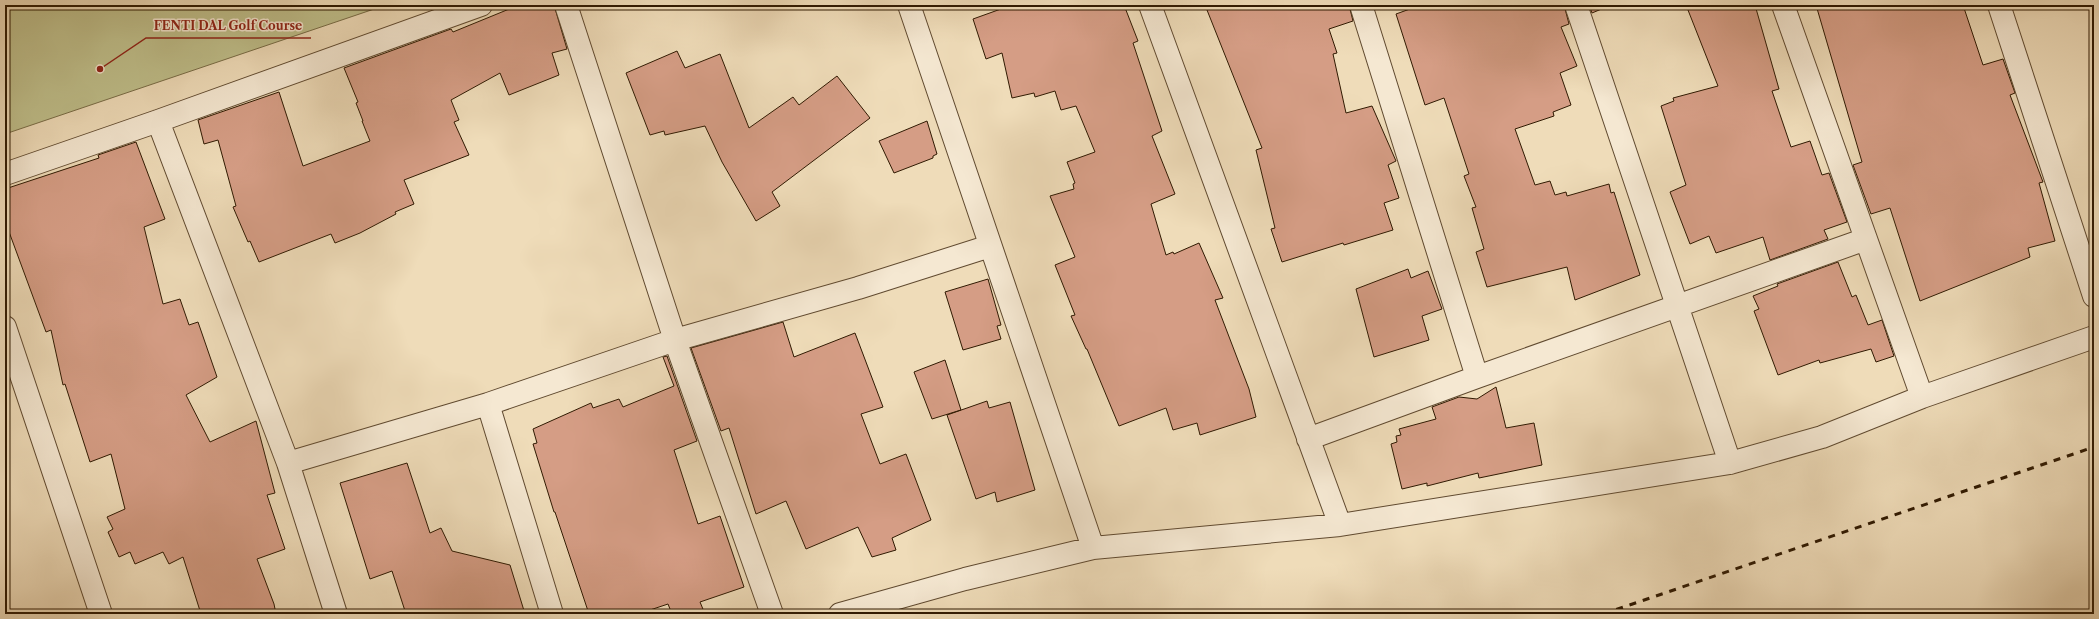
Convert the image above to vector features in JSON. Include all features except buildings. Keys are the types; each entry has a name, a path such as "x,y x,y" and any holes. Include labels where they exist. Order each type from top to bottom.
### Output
{"street":[{"path":"5,174 158,122 481,5"},
{"path":"566,5 675,340 772,614"},
{"path":"910,5 1093,548"},
{"path":"1150,5 1340,524"},
{"path":"1361,5 1477,377"},
{"path":"1576,5 1730,463"},
{"path":"1783,5 1922,397"},
{"path":"1999,5 2094,296"},
{"path":"158,122 288,463 336,614"},
{"path":"1308,439 1477,377 1866,240"},
{"path":"288,463 488,404 675,340 858,288 990,246"},
{"path":"5,327 101,614"},
{"path":"840,614 965,579 1093,548 1340,524 1730,463 1822,437 1922,397 2094,337"},
{"path":"488,404 552,614"}],"green space":[{"path":"5,5 386,5 5,134"}],"railway":[{"path":"1603,614 2094,447"}],"place":[{"name":"FENTI DAL Golf Course","path":"100,69"}]}
